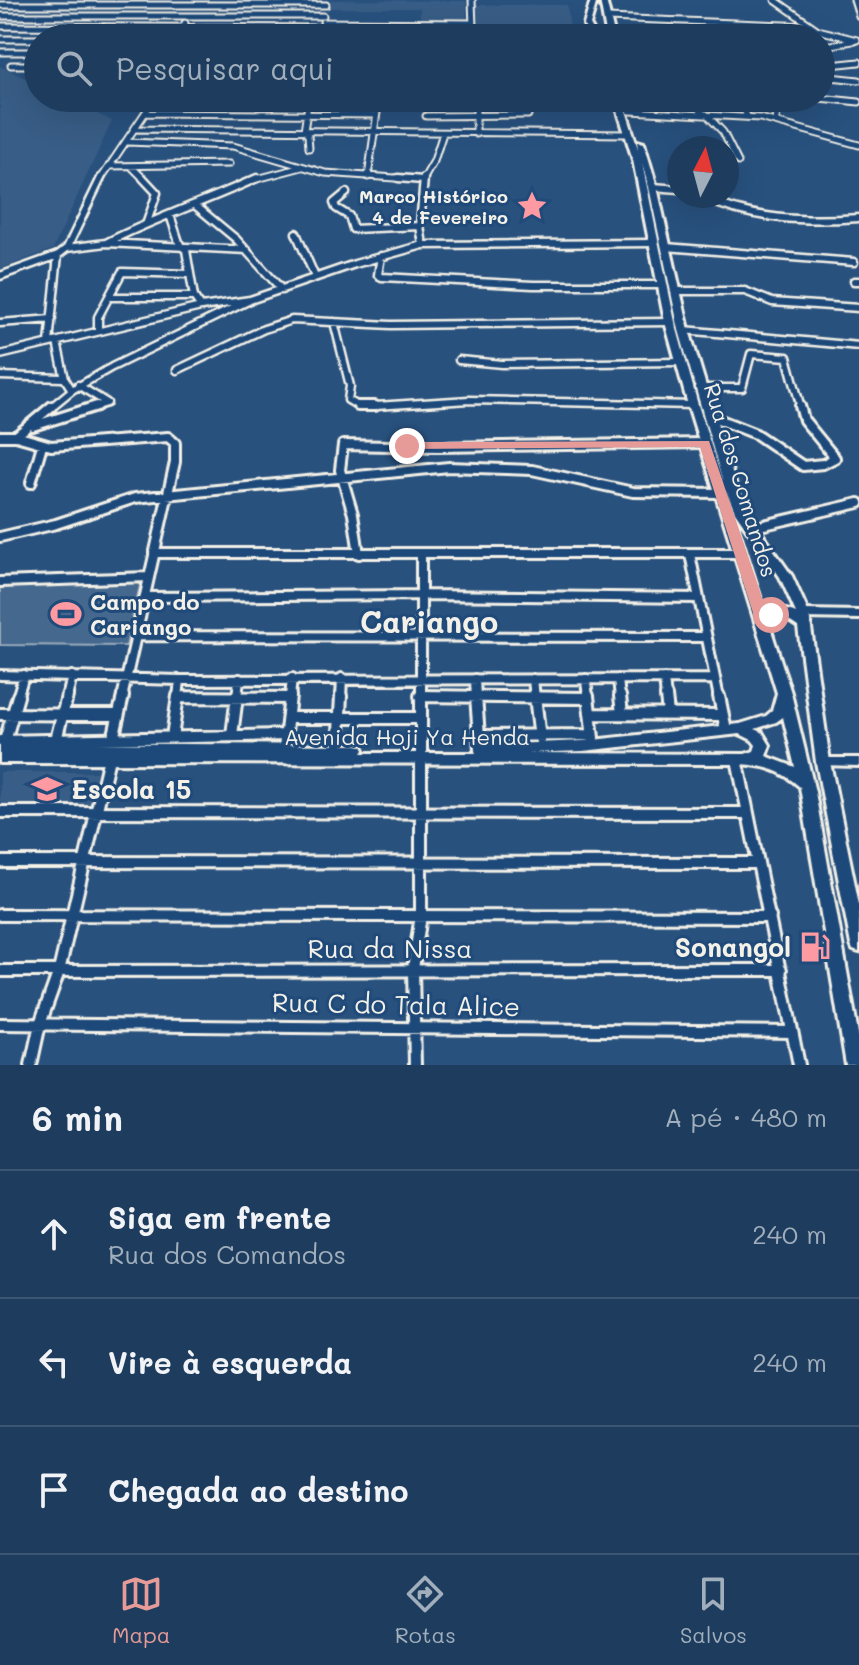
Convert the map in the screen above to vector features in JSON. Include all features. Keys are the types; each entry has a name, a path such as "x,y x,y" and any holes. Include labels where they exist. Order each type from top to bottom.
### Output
{"main road":[{"path":"589,24 594,0"},
{"path":"603,0 609,24"},
{"path":"600,24 608,19"},
{"path":"588,20 596,24"},
{"name":"Rua dos Comandos","path":"624,112 681,362 719,493 784,693 806,785 855,1065"},
{"name":"Rua dos Comandos","path":"630,112 653,187 684,330 731,489 751,528 786,576 803,619 823,762 859,945"},
{"path":"764,625 774,614 782,612 803,619"},
{"name":"Avenida Hoji Ya Henda","path":"0,758 111,748 285,742 338,750 421,755 479,743 734,730 771,719 778,713 784,693"},
{"path":"734,730 757,736 763,745 760,754 742,759"},
{"name":"Avenida Hoji Ya Henda","path":"2,743 421,755 742,759 780,765 795,773 806,785"}],"street":[{"path":"435,24 473,23 472,0"},
{"path":"775,0 787,5 809,24"},
{"path":"854,0 859,16"},
{"path":"185,24 193,2"},
{"path":"0,5 326,2 322,24"},
{"path":"0,16 188,16 285,24"},
{"path":"608,19 753,24"},
{"path":"0,26 24,26"},
{"path":"835,36 858,40"},
{"path":"0,39 24,39"},
{"path":"835,44 858,40"},
{"path":"0,52 24,52"},
{"path":"835,65 859,62"},
{"path":"845,64 859,68"},
{"path":"11,65 24,65"},
{"path":"835,77 859,80"},
{"path":"835,100 859,102"},
{"path":"304,131 307,112"},
{"path":"368,177 376,112"},
{"path":"476,112 476,134"},
{"path":"667,112 775,121 859,145"},
{"path":"745,112 748,117"},
{"path":"775,121 778,112"},
{"path":"0,276 58,255 67,248 80,216 109,166 146,113 376,115"},
{"path":"704,113 725,136"},
{"path":"426,116 528,115"},
{"path":"136,129 629,134"},
{"path":"304,131 308,135 309,148"},
{"path":"423,245 420,226 423,180 434,161 443,133"},
{"path":"127,142 233,146 325,173 423,180"},
{"path":"109,166 229,164"},
{"path":"106,243 147,222 196,206 264,175 305,166"},
{"path":"132,167 157,193 147,222"},
{"path":"653,187 667,188"},
{"path":"346,193 334,203 336,208 349,216 353,229 420,226"},
{"path":"196,206 247,250 282,290"},
{"path":"729,208 825,220 859,218"},
{"path":"170,215 184,248 194,297 201,307"},
{"path":"296,233 315,277"},
{"path":"67,248 106,243 247,250"},
{"path":"16,436 75,388 250,300 381,256 423,245 654,243"},
{"path":"666,247 854,262"},
{"path":"58,255 52,319 53,343 62,353 63,378"},
{"path":"381,256 380,277 533,285 662,285"},
{"path":"98,331 97,319 124,271 189,274"},
{"path":"675,291 745,291 772,302 859,308"},
{"path":"109,297 194,297"},
{"path":"0,355 201,307 250,300"},
{"path":"0,323 52,319"},
{"path":"177,370 281,322 391,325 670,322"},
{"path":"334,322 350,386 348,400 360,407 469,400 693,405"},
{"path":"684,330 859,346"},
{"path":"701,388 742,388 751,354 787,357 804,420 835,458 815,465 795,464 763,438 708,415"},
{"path":"459,360 526,364 681,362"},
{"path":"0,376 63,378 75,388 107,403 28,427"},
{"path":"0,436 16,436 42,445 171,437 176,452 59,971 40,1024 31,1065"},
{"path":"359,554 353,514 341,478 340,448 346,444 438,447 705,443"},
{"path":"31,483 42,445"},
{"path":"0,537 56,524 132,499 449,467 524,469 633,492 719,493"},
{"path":"751,528 859,503"},
{"path":"154,553 740,553"},
{"path":"690,554 721,715 734,730"},
{"path":"415,1065 413,969 421,915 421,555"},
{"path":"0,582 149,577"},
{"path":"145,597 421,595 698,598"},
{"path":"803,619 859,615"},
{"path":"136,636 706,637"},
{"path":"0,675 180,680 713,679"},
{"path":"24,675 2,743 56,740 111,748 172,737 232,735 285,742 292,678"},
{"path":"56,740 72,676"},
{"path":"338,750 342,678"},
{"path":"232,735 239,679"},
{"path":"475,679 479,743"},
{"path":"533,679 540,742"},
{"path":"586,679 593,739"},
{"path":"618,679 622,714"},
{"path":"664,679 668,714"},
{"path":"172,737 180,680"},
{"path":"420,696 588,698"},
{"path":"178,697 290,698"},
{"path":"0,714 118,715"},
{"path":"590,714 721,715"},
{"path":"288,718 421,718"},
{"path":"742,759 748,813 799,1065"},
{"path":"823,762 859,762"},
{"path":"0,812 748,813"},
{"path":"0,862 758,863"},
{"path":"0,915 770,917"},
{"name":"Rua da Nissa","path":"0,971 781,970"},
{"name":"Rua C do Tala Alice","path":"0,1024 792,1032"}],"shaded area":[{"path":"331,0 466,1 467,20 420,20 420,8 330,8"},
{"path":"477,5 567,5 569,24 478,24"},
{"path":"0,66 24,77 24,112 94,112 112,121 53,249 0,269"},
{"name":"Campo do Cariango","path":"141,581 126,646 0,645 0,583"},
{"name":"Escola 15","path":"0,772 97,772 90,806 0,806"}],"place":[{"name":"Marco Histórico 4 de Fevereiro","path":"532,206"},
{"name":"Campo do Cariango","path":"66,614"},
{"name":"Escola 15","path":"47,789"},
{"name":"Sonangol","path":"815,947"}],"district":[{"name":"Cariango","path":"429,621"}],"route":[{"path":"407,446 705,443 764,625 771,615"}]}
